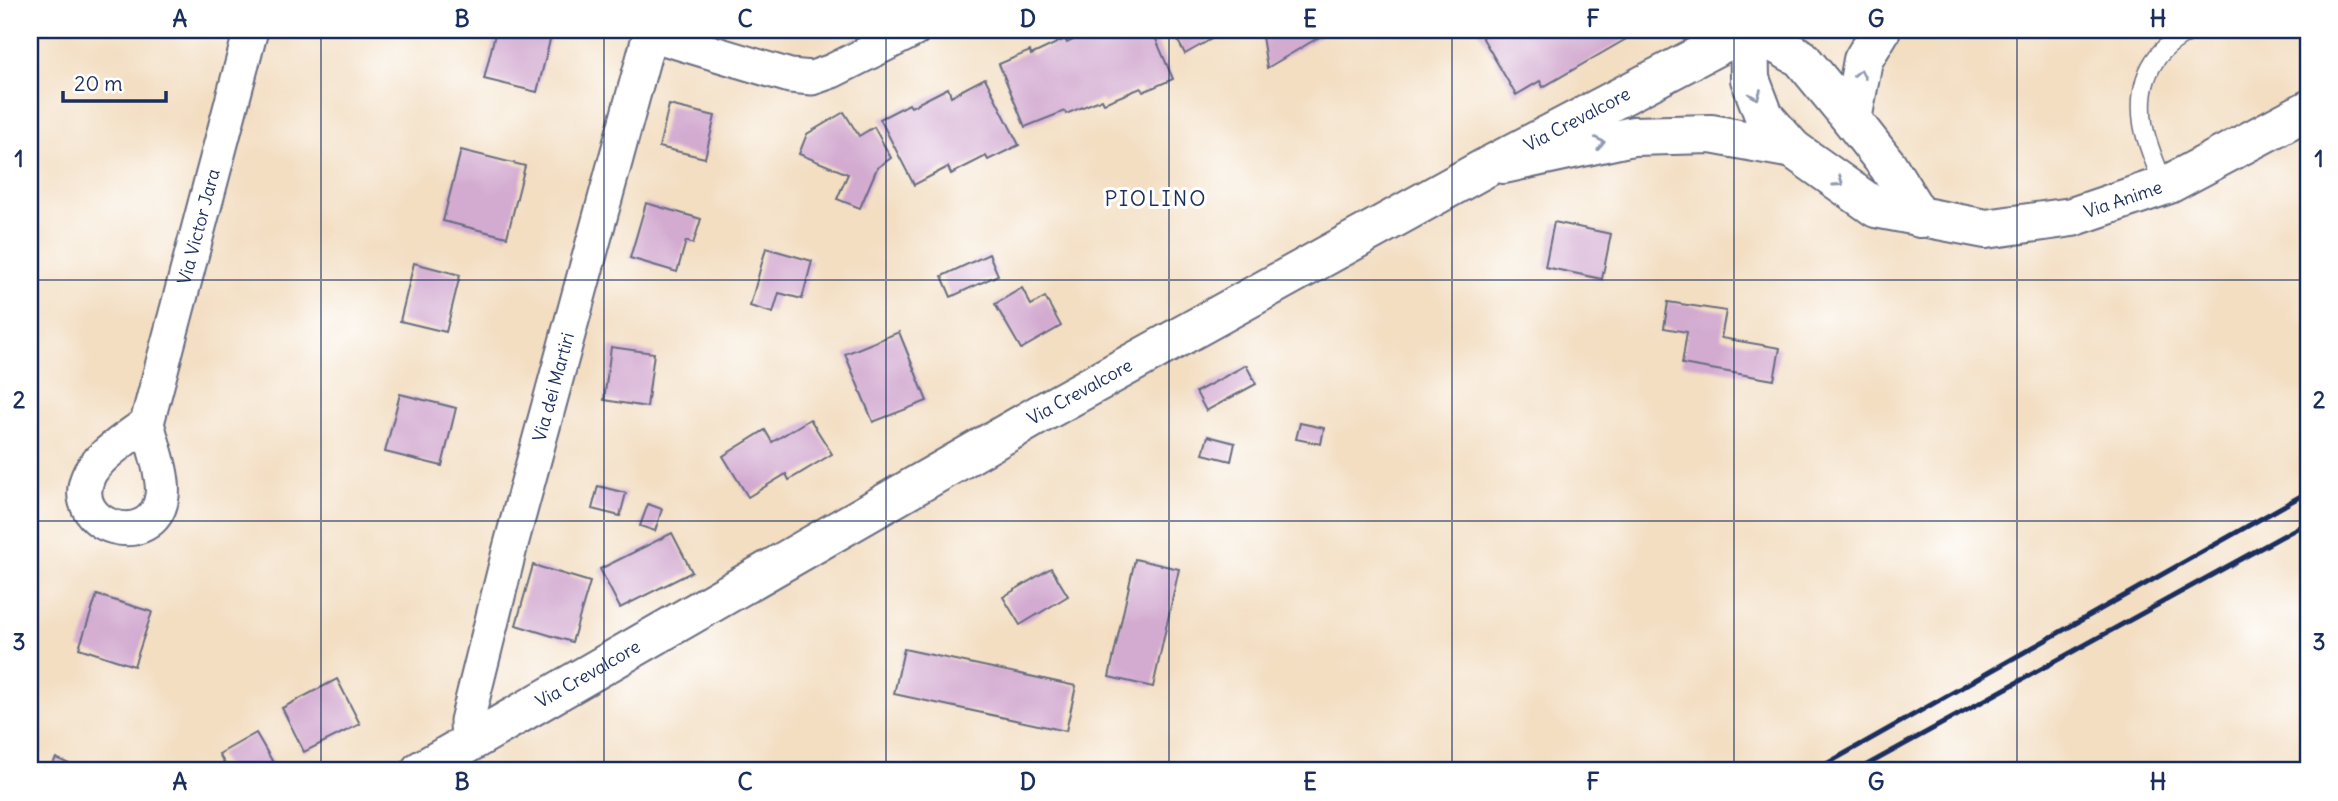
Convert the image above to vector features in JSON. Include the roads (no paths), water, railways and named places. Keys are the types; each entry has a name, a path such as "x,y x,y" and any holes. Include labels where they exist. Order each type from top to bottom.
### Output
{"main road":[{"path":"1793,149 1764,116 1750,79 1749,30 1801,58 1888,166 1920,218"},
{"name":"Via Crevalcore","path":"424,770 1028,421 1485,168 1749,30"},
{"path":"1852,120 1863,60 1881,30"},
{"name":"Via Anime","path":"1793,149 1876,208 1986,229 2072,217 2164,186 2308,110"},
{"path":"1485,168 1633,136 1711,134 1793,149"}],"street":[{"name":"Via Victor Jara","path":"147,423 251,30"},
{"name":"Via dei Martiri","path":"468,744 467,721 510,548 650,32 790,76 812,78 832,71 915,30"}],"lane":[{"path":"2164,186 2143,124 2143,97 2147,75 2154,58 2165,47 2193,30"}],"railway":[{"path":"1814,771 2308,492"},
{"path":"1856,771 2308,522"}],"district":[{"name":"PIOLINO","path":"1156,199"}]}
